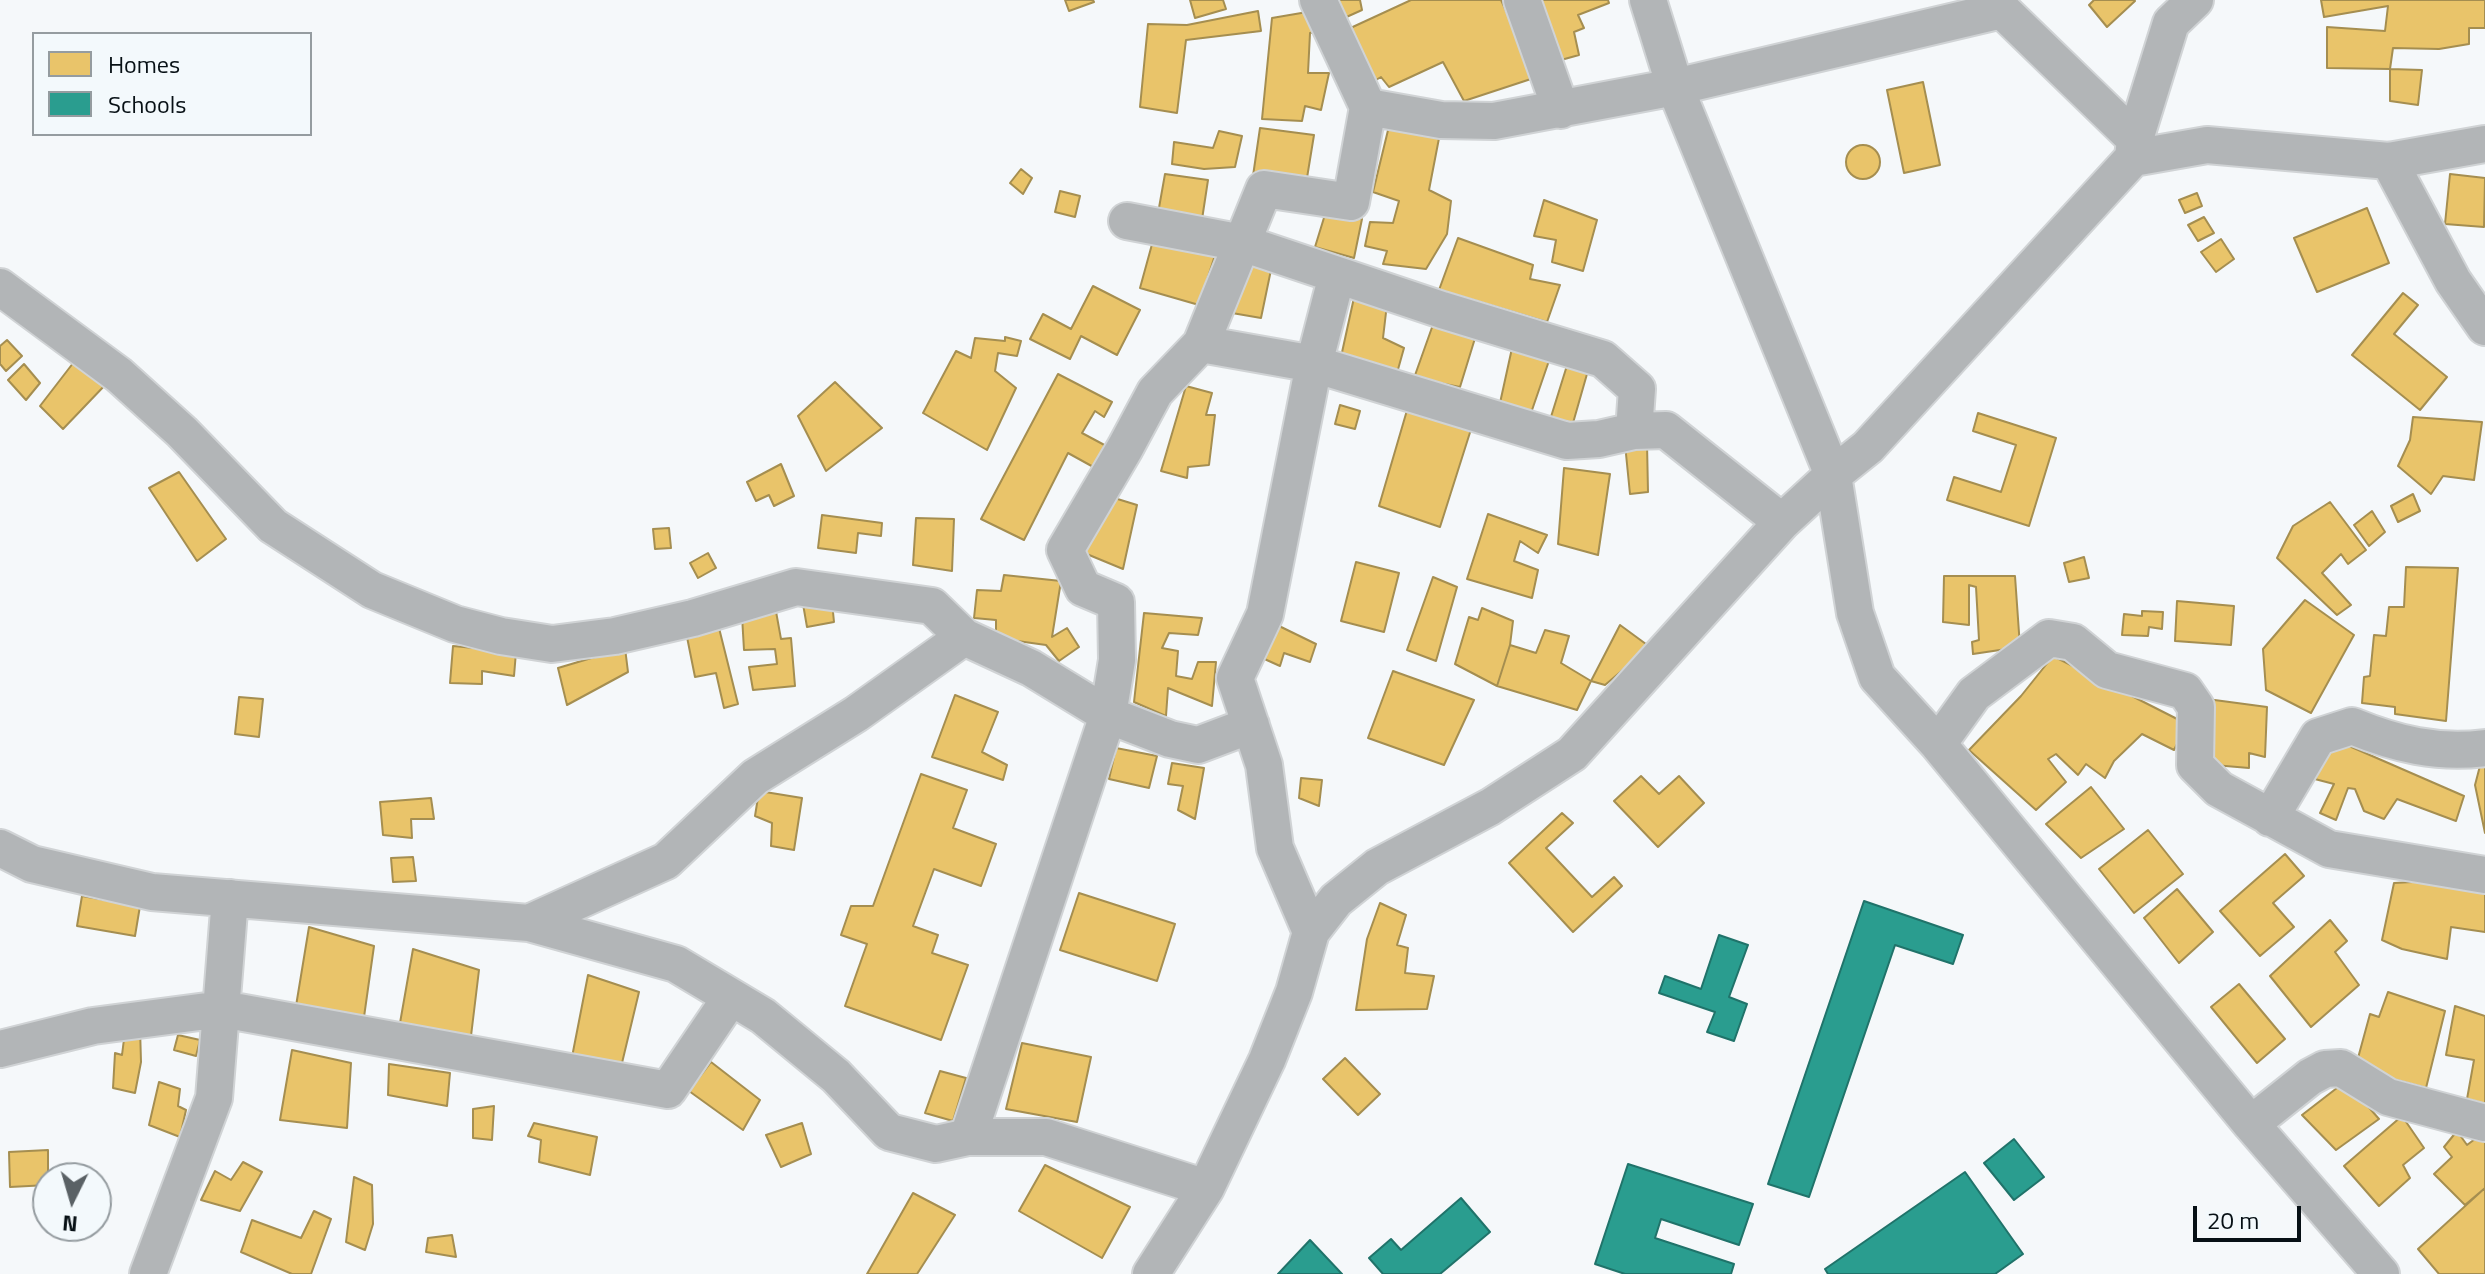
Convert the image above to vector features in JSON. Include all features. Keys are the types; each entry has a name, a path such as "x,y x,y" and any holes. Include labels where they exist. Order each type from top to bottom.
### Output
{"street":[{"path":"968,1137 1108,715 1117,660 1116,602 1083,588 1065,550 1155,392 1201,344 1264,189 1351,202 1368,107 1318,0"},
{"path":"1522,0 1561,110"},
{"path":"1151,1274 1206,1188 1267,1060 1294,992 1311,932 1336,900 1377,867 1490,807 1572,754 1782,522 1868,447 2134,148 2171,23 2195,0"},
{"path":"1651,4 1675,87 1833,475 1855,613 1877,677 1938,744 2251,1124 2381,1274"},
{"path":"1368,107 1441,120 1494,121 1675,87 2000,5 2134,148 2207,145 2389,161 2485,144"},
{"path":"2389,161 2453,281 2485,327"},
{"path":"1127,221 1242,243 1603,359 1637,389 1634,431"},
{"path":"1311,932 1275,848 1264,765 1235,678 1265,614 1314,364 1337,275"},
{"path":"0,287 119,375 182,432 273,526 372,590 455,624 501,636 552,644 615,636 693,618 796,587 932,606 964,637 1031,668 1108,715 1170,739 1198,745 1251,725"},
{"path":"1201,344 1314,364 1567,441 1599,439 1634,431 1666,430 1782,522"},
{"path":"529,923 666,861 755,777 856,714 964,637"},
{"path":"1938,744 1974,694 2049,638 2073,642 2107,670 2185,691 2196,707 2195,765 2219,789 2270,818 2329,849 2485,875"},
{"path":"2270,818 2318,737 2352,726 2388,741 2454,752 2485,748"},
{"path":"0,848 32,864 152,892 529,923 676,964 763,1016 836,1076 889,1132 936,1144 968,1137 1046,1137 1206,1188"},
{"path":"148,1274 214,1098 230,898"},
{"path":"0,1049 93,1026 222,1009 668,1090 731,997"},
{"path":"2251,1124 2310,1077 2325,1069 2341,1068 2388,1097 2485,1123"}],"building: Homes":[{"path":"1065,0 1093,0 1094,2 1069,11"},
{"path":"1190,0 1223,0 1226,9 1195,18"},
{"path":"1336,0 1360,0 1362,10 1342,19"},
{"path":"1411,0 1501,0 1537,77 1464,101 1443,62 1389,87 1381,77 1369,84 1344,31"},
{"path":"1535,0 1608,0 1609,3 1578,15 1584,28 1574,32 1579,55 1561,60"},
{"path":"2094,0 2135,1 2107,27 2089,5"},
{"path":"2321,0 2485,0 2485,28 2469,28 2469,44 2439,49 2393,48 2390,69 2327,68 2327,27 2385,31 2388,6 2324,17"},
{"path":"1258,11 1261,31 1186,40 1177,113 1140,107 1148,24 1187,25"},
{"path":"1313,11 1321,31 1310,33 1308,73 1329,73 1321,110 1305,106 1302,121 1262,119 1272,18"},
{"path":"2390,69 2422,70 2418,105 2390,101"},
{"path":"1923,82 1940,165 1904,173 1887,90"},
{"path":"1390,122 1440,133 1429,190 1451,201 1447,234 1426,269 1383,264 1387,251 1365,246 1370,222 1393,223 1399,201 1373,192"},
{"path":"1260,128 1314,135 1306,184 1253,176"},
{"path":"1219,131 1242,136 1235,167 1204,169 1172,164 1174,142 1213,148"},
{"path":"1863,145 1875,150 1880,162 1875,174 1863,179 1851,174 1846,162 1851,150"},
{"path":"1021,169 1032,178 1023,194 1010,183"},
{"path":"1165,174 1208,180 1201,226 1157,219"},
{"path":"2450,174 2485,178 2484,227 2445,224"},
{"path":"1060,191 1080,196 1075,217 1055,212"},
{"path":"2197,193 2202,206 2185,213 2179,200"},
{"path":"1544,200 1597,220 1583,271 1552,262 1556,240 1534,236"},
{"path":"1327,208 1362,219 1354,258 1315,247"},
{"path":"2367,208 2389,263 2317,292 2294,238"},
{"path":"2204,217 2214,233 2198,241 2188,225"},
{"path":"1154,237 1216,252 1199,305 1140,288"},
{"path":"1458,238 1533,265 1530,279 1560,285 1547,322 1439,290"},
{"path":"2221,239 2234,259 2216,272 2201,252"},
{"path":"1247,257 1272,265 1261,318 1232,313"},
{"path":"1093,286 1140,310 1117,355 1081,336 1070,359 1030,339 1043,314 1071,329"},
{"path":"1355,293 1387,304 1383,338 1404,348 1397,373 1341,357"},
{"path":"2403,293 2418,305 2394,334 2447,377 2420,410 2352,355"},
{"path":"1435,319 1476,335 1460,387 1414,378"},
{"path":"1005,337 1021,341 1017,356 998,353 995,371 1016,388 987,450 923,413 956,351 971,358 975,338 1005,341"},
{"path":"1514,339 1552,352 1531,413 1500,403"},
{"path":"7,340 22,356 6,371 0,364 0,346"},
{"path":"77,358 108,382 63,429 40,406"},
{"path":"1569,359 1589,367 1571,430 1550,420"},
{"path":"24,364 40,383 26,400 8,380"},
{"path":"1058,374 1112,402 1104,417 1095,411 1082,433 1110,448 1097,469 1068,453 1024,540 981,519"},
{"path":"835,382 882,428 826,471 798,416"},
{"path":"1186,386 1212,393 1206,415 1215,415 1209,465 1188,467 1187,478 1161,471"},
{"path":"1410,400 1473,423 1440,527 1379,506"},
{"path":"1340,405 1360,411 1355,429 1335,424"},
{"path":"1978,413 2056,438 2029,526 1947,500 1954,477 2001,492 2016,445 1973,431"},
{"path":"2413,417 2482,422 2474,480 2443,476 2431,494 2398,466 2410,440"},
{"path":"1647,443 1648,492 1630,494 1625,444"},
{"path":"781,464 794,496 774,506 769,495 756,501 747,482"},
{"path":"1564,468 1610,474 1598,555 1558,544"},
{"path":"179,472 226,539 197,561 149,488"},
{"path":"2413,494 2420,511 2398,522 2391,506"},
{"path":"1111,497 1137,505 1123,569 1077,550"},
{"path":"2330,502 2366,550 2348,564 2341,554 2322,573 2351,605 2337,615 2277,558 2293,526"},
{"path":"2372,511 2385,532 2369,546 2354,525"},
{"path":"1488,514 1547,535 1538,553 1520,541 1514,561 1538,570 1532,598 1467,579"},
{"path":"822,515 882,523 881,536 858,533 856,553 818,548"},
{"path":"916,518 954,519 952,571 913,565"},
{"path":"669,528 671,548 655,549 653,529"},
{"path":"708,553 716,568 698,578 690,563"},
{"path":"2084,557 2089,578 2069,582 2064,563"},
{"path":"1356,562 1399,573 1384,632 1341,621"},
{"path":"2406,567 2458,568 2446,721 2395,714 2395,707 2362,703 2364,677 2370,676 2374,635 2386,636 2389,607 2404,607"},
{"path":"1004,575 1061,581 1052,637 1067,628 1079,647 1059,661 1046,645 996,638 996,620 974,618 977,590 1001,591"},
{"path":"1944,576 2015,576 2020,647 1973,654 1972,642 1979,640 1976,587 1969,585 1969,625 1943,622"},
{"path":"1433,577 1457,587 1436,661 1407,650"},
{"path":"2305,600 2354,635 2311,713 2266,690 2263,649"},
{"path":"2177,601 2234,606 2231,645 2175,641"},
{"path":"832,602 834,622 807,627 803,604"},
{"path":"775,606 781,639 791,638 795,686 753,690 749,667 777,664 775,649 744,650 742,616"},
{"path":"1482,608 1513,621 1510,645 1497,686 1455,664 1469,617 1478,620"},
{"path":"2142,611 2163,612 2162,629 2149,627 2148,636 2122,635 2124,614 2142,616"},
{"path":"1144,613 1202,618 1198,635 1169,633 1162,648 1178,651 1176,676 1192,679 1198,662 1216,662 1212,706 1168,688 1166,716 1134,702"},
{"path":"718,624 738,704 724,708 716,673 695,677 686,632"},
{"path":"1277,625 1316,644 1310,662 1284,653 1280,666 1260,657"},
{"path":"1620,625 1650,647 1605,685 1591,681"},
{"path":"1545,630 1569,636 1561,663 1591,681 1577,710 1497,686 1510,645 1536,653"},
{"path":"453,646 516,652 514,676 482,671 482,684 450,683"},
{"path":"625,648 628,672 567,705 558,668"},
{"path":"2053,656 2187,724 2174,750 2142,734 2114,761 2105,778 2086,764 2078,775 2056,754 2048,759 2066,782 2036,810 1969,750 2021,696"},
{"path":"1393,671 1474,700 1444,765 1368,738"},
{"path":"955,695 998,712 982,752 1007,765 1003,780 932,757"},
{"path":"239,697 263,699 259,737 235,734"},
{"path":"2207,699 2267,707 2265,757 2249,753 2249,768 2202,764"},
{"path":"2333,739 2464,796 2456,821 2397,799 2384,819 2364,811 2355,789 2348,788 2336,820 2320,813 2334,784 2307,777"},
{"path":"1116,748 1157,756 1149,788 1109,779"},
{"path":"2481,762 2485,762 2485,833 2475,785"},
{"path":"1172,763 1204,768 1195,819 1178,810 1183,786 1168,784"},
{"path":"921,774 967,790 953,828 996,844 981,886 934,869 913,926 938,935 932,953 968,965 941,1040 845,1006 867,944 841,935 851,906 873,906"},
{"path":"1641,776 1659,794 1679,776 1704,803 1658,847 1614,801"},
{"path":"1301,778 1322,780 1319,806 1299,798"},
{"path":"2091,787 2124,829 2081,858 2046,824"},
{"path":"759,791 802,798 794,850 771,846 772,823 755,816"},
{"path":"431,798 434,819 411,819 412,838 383,835 380,802"},
{"path":"1562,813 1573,823 1546,848 1592,897 1614,877 1622,886 1573,932 1509,863"},
{"path":"2148,830 2183,874 2134,913 2099,869"},
{"path":"2285,854 2304,876 2273,903 2294,927 2260,956 2220,911"},
{"path":"413,857 416,881 393,882 391,858"},
{"path":"2450,880 2485,886 2485,932 2451,927 2447,959 2402,949 2382,940 2394,883"},
{"path":"2177,889 2213,932 2179,963 2144,918"},
{"path":"1079,893 1175,924 1157,981 1060,950"},
{"path":"82,896 140,906 135,936 77,926"},
{"path":"1380,903 1406,915 1397,945 1408,948 1405,973 1434,976 1427,1009 1356,1010 1367,939"},
{"path":"2330,920 2347,941 2335,952 2359,985 2311,1027 2270,976"},
{"path":"309,927 374,946 364,1017 296,1006"},
{"path":"413,949 479,970 471,1036 400,1023"},
{"path":"588,975 639,992 622,1063 572,1057"},
{"path":"2239,984 2285,1039 2257,1063 2211,1007"},
{"path":"2388,992 2445,1011 2426,1088 2355,1069 2370,1014 2379,1017"},
{"path":"2455,1006 2485,1016 2485,1104 2467,1099 2474,1060 2446,1055"},
{"path":"140,1028 141,1062 135,1093 113,1088 115,1053 122,1055 125,1031"},
{"path":"178,1035 200,1040 196,1056 174,1050"},
{"path":"1022,1043 1091,1057 1077,1122 1006,1109"},
{"path":"292,1050 351,1063 347,1128 280,1120"},
{"path":"1345,1058 1380,1094 1358,1115 1323,1079"},
{"path":"711,1062 760,1100 743,1130 689,1091"},
{"path":"389,1064 450,1073 447,1106 388,1095"},
{"path":"940,1071 966,1078 953,1121 925,1113"},
{"path":"2346,1081 2379,1119 2336,1150 2302,1115"},
{"path":"159,1082 180,1089 178,1106 186,1110 180,1137 149,1125"},
{"path":"494,1106 492,1140 473,1138 473,1109"},
{"path":"2402,1116 2424,1148 2403,1165 2410,1178 2379,1206 2344,1166"},
{"path":"534,1123 597,1137 590,1175 539,1162 541,1140 528,1136"},
{"path":"802,1123 811,1154 781,1167 766,1135"},
{"path":"2457,1131 2467,1145 2479,1136 2485,1142 2485,1188 2465,1205 2434,1174 2452,1157 2444,1147"},
{"path":"48,1150 48,1162 32,1162 32,1186 10,1187 9,1152"},
{"path":"243,1162 262,1172 240,1211 201,1200 215,1171 231,1180"},
{"path":"1045,1165 1130,1207 1102,1258 1019,1211"},
{"path":"354,1177 372,1185 373,1224 365,1250 346,1242"},
{"path":"2485,1188 2485,1274 2439,1274 2418,1249"},
{"path":"913,1193 955,1215 917,1274 867,1274"},
{"path":"314,1211 331,1219 311,1274 292,1274 241,1252 252,1220 301,1238"},
{"path":"452,1235 456,1257 426,1252 428,1238"}],"building: Schools":[{"path":"1864,901 1963,935 1953,964 1895,945 1809,1197 1768,1184"},
{"path":"1719,935 1748,945 1729,997 1747,1004 1734,1041 1707,1032 1715,1012 1659,993 1665,976 1701,989"},
{"path":"2014,1139 2044,1177 2014,1200 1984,1163"},
{"path":"1628,1164 1753,1204 1739,1245 1661,1219 1655,1238 1734,1264 1731,1274 1625,1274 1595,1264"},
{"path":"1965,1172 2023,1254 1995,1274 1828,1274 1825,1269"},
{"path":"1461,1198 1490,1232 1440,1274 1383,1274 1369,1258 1391,1239 1401,1250"},
{"path":"1310,1240 1342,1274 1278,1274"}]}
